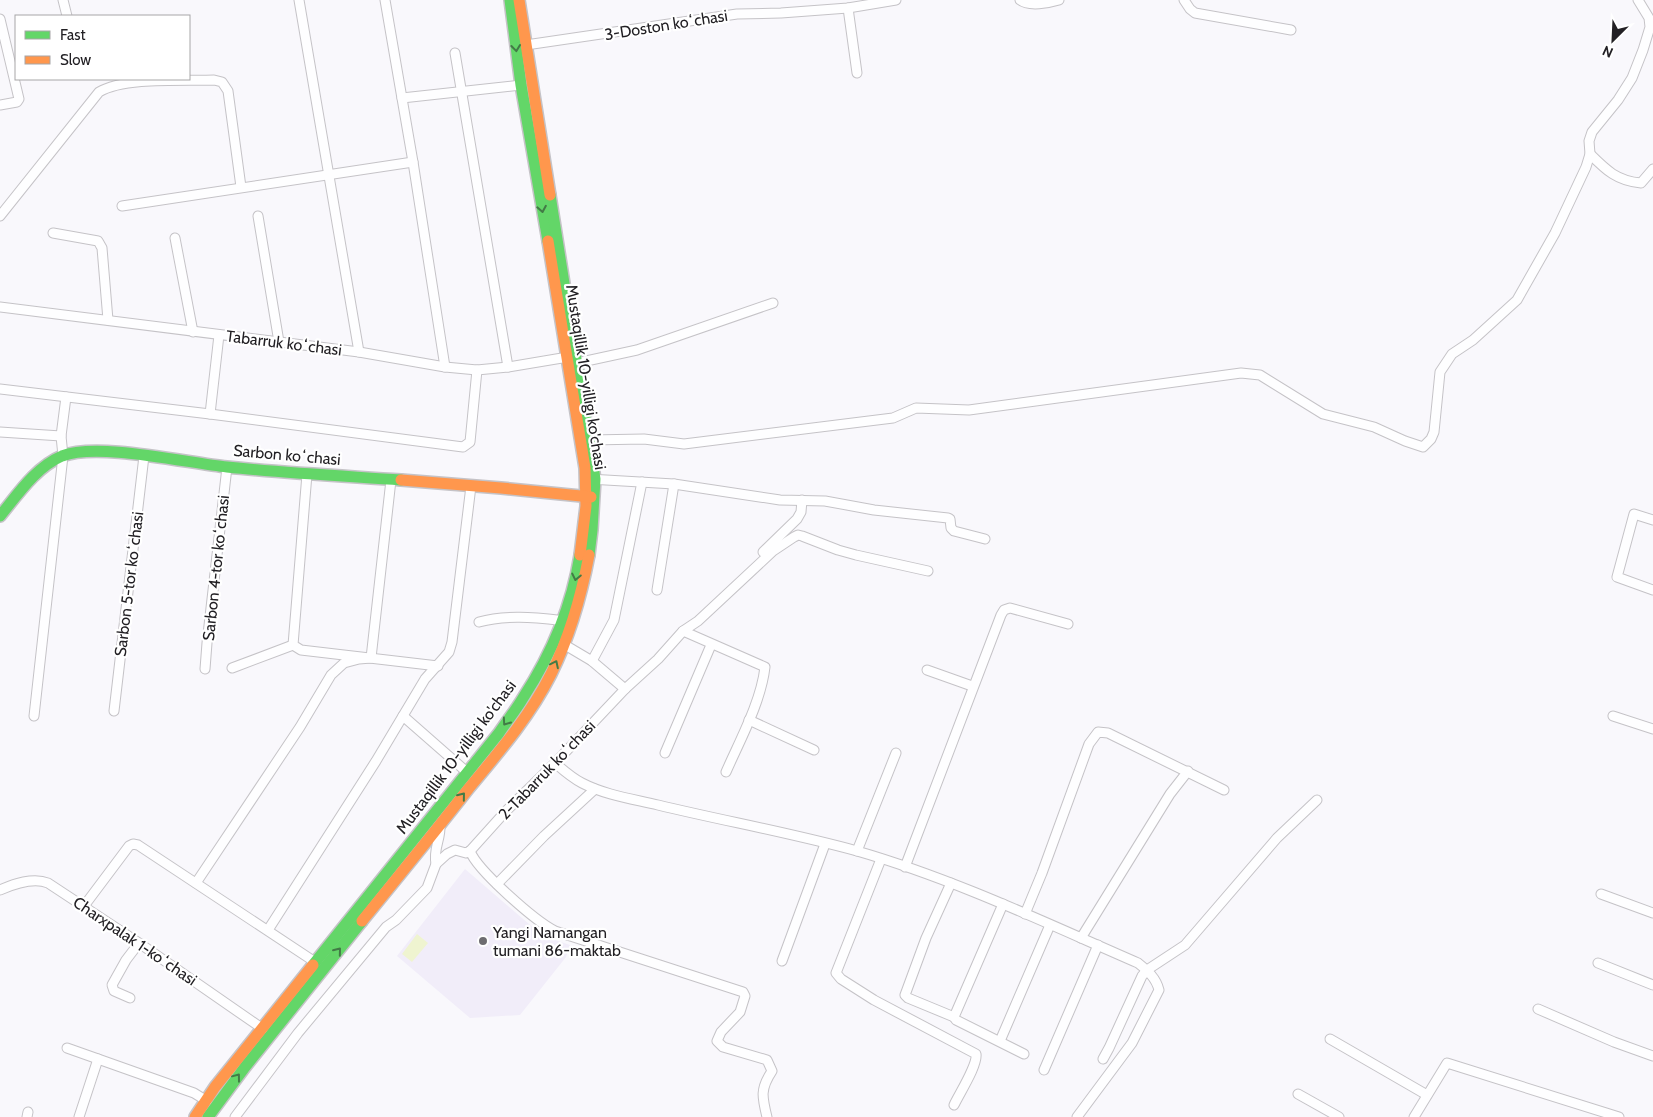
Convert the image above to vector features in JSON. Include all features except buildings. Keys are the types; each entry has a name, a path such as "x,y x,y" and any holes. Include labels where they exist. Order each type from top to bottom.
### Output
{"main road":[{"name":"Mustaqillik 10-yilligi ko'chasi","path":"195,1117 315,962 499,733 527,692 582,592 588,565 591,479 590,440 521,85 510,0"},
{"name":"Mustaqillik 10-yilligi ko'chasi","path":"519,0 573,360 573,400 591,479"},
{"name":"Sarbon koʻchasi","path":"0,516 34,477 50,464 74,452 144,456 227,467 590,497"},
{"name":"Mustaqillik 10-yilligi ko'chasi","path":"208,1117 245,1067 505,744 533,705 550,675 565,645 567,621"}],"street":[{"path":"63,0 67,15"},
{"path":"300,0 359,352"},
{"path":"386,0 445,367"},
{"name":"3-Doston koʻchasi","path":"526,45 736,14 781,13 896,0"},
{"path":"1020,0 1024,3 1036,3 1060,0"},
{"path":"1184,0 1195,13 1291,30"},
{"path":"590,440 644,440 684,444 893,418 916,408 968,410 1241,373 1260,375 1323,414 1374,428 1405,442 1423,446 1431,439 1434,432 1440,372 1452,354 1473,340 1518,300 1555,233 1586,168 1590,154 1589,141 1592,132 1618,100 1632,78 1650,27 1649,18 1638,0"},
{"path":"841,6 857,73"},
{"path":"0,19 19,100 0,105"},
{"path":"454,53 508,367"},
{"path":"0,216 100,92 125,83 214,80 222,82 228,91 241,187"},
{"path":"402,98 521,85"},
{"path":"1590,154 1610,174 1630,182 1641,183 1653,169"},
{"path":"122,206 413,162"},
{"path":"258,216 279,342"},
{"path":"53,233 101,244 108,320"},
{"path":"175,238 193,332"},
{"name":"Tabarruk koʻchasi","path":"0,307 359,352 445,367 477,370 573,360 636,350 773,302"},
{"path":"210,414 219,335"},
{"path":"0,389 463,447 470,442 477,370"},
{"path":"34,716 63,456 61,436 66,397"},
{"path":"0,432 61,436"},
{"name":"Sarbon 5-tor koʻchasi","path":"114,711 144,456"},
{"name":"Sarbon 4-tor koʻchasi","path":"206,669 207,644 227,467"},
{"path":"293,645 307,474"},
{"path":"591,479 674,484 780,500 825,501 874,510 948,518 954,532 985,539"},
{"path":"371,658 391,480"},
{"path":"592,661 614,620 642,482"},
{"path":"657,590 674,484"},
{"path":"268,930 376,761 425,679 449,652 452,642 471,486"},
{"name":"2-Tabarruk koʻchasi","path":"698,621 698,616 797,519 801,512 802,500"},
{"path":"1653,520 1634,514 1617,577 1653,590"},
{"name":"2-Tabarruk koʻchasi","path":"470,851 624,689 658,659 683,631 698,621 784,542 798,535 856,555 928,570"},
{"path":"905,867 972,686 1001,614 1004,610 1010,608 1068,624"},
{"path":"479,622 494,618 531,617 567,621"},
{"path":"683,631 711,645 765,667 760,689 749,720 726,772"},
{"path":"293,645 301,650 438,666"},
{"path":"232,668 293,645"},
{"path":"565,645 592,661 624,689"},
{"path":"665,753 711,645"},
{"path":"196,883 300,727 331,675 344,663 359,658 371,658"},
{"path":"927,670 972,686"},
{"path":"403,716 468,773"},
{"path":"1613,716 1653,729"},
{"path":"749,720 814,750"},
{"path":"1024,914 1042,874 1089,744 1098,732 1108,734 1224,790"},
{"path":"857,851 896,753"},
{"path":"555,763 580,783 595,789 857,851 905,867 1002,904 1138,963 1157,981 1159,990 1132,1043 1079,1114 1090,1117"},
{"path":"1081,938 1170,794 1188,771"},
{"path":"497,884 544,836 595,789"},
{"path":"1102,1059 1142,976 1147,970 1185,945 1277,838 1317,800"},
{"path":"235,1117 298,1033 386,927 396,920 427,888 436,864 435,852 441,835 440,824"},
{"path":"84,906 129,846 133,844 138,845 315,962"},
{"path":"782,961 825,844"},
{"path":"436,864 447,854 455,850 466,853 470,851 473,859 497,884 543,925 555,931 743,992 745,996 740,1012 721,1032 717,1041 723,1048 767,1060 772,1071 765,1082 762,1092 767,1117"},
{"path":"881,859 836,973 841,979 874,1000 976,1054 977,1058 974,1066 954,1104"},
{"name":"Charxpalak 1-koʻchasi","path":"0,890 12,885 41,880 140,943 263,1029"},
{"path":"951,883 926,938 905,994 908,998 954,1017 956,1020 1024,1054"},
{"path":"1601,894 1653,913"},
{"path":"954,1017 1002,904"},
{"path":"1000,1041 1050,925"},
{"path":"130,998 114,991 112,985 126,960 140,943"},
{"path":"1044,1070 1098,946"},
{"path":"1598,964 1653,985"},
{"path":"1538,1009 1614,1042 1653,1056"},
{"path":"1330,1039 1427,1095"},
{"path":"67,1048 194,1094 207,1101"},
{"path":"79,1117 98,1059"},
{"path":"1414,1117 1447,1063 1619,1117"},
{"path":"1298,1094 1339,1117"}],"shaded area":[{"name":"Yangi Namangan tumani 86-maktab","path":"465,869 543,936 570,945 566,957 520,1015 470,1018 397,956"}],"green space":[{"path":"417,934 428,943 412,962 402,954"}],"traffic: fast":[{"path":"510,0 521,85 548,241"},
{"path":"550,195 595,479 589,555"},
{"path":"0,516 28,482 44,467 62,456 78,452 119,452 227,467 401,480"},
{"path":"313,965 499,733 520,702 543,665 559,629 572,592 580,555"},
{"path":"208,1117 245,1067 362,921"}],"traffic: slow":[{"path":"519,0 550,195"},
{"path":"548,241 585,468 586,506 580,555"},
{"path":"401,480 591,497"},
{"path":"362,921 503,747 534,704 558,660 569,631 589,555"},
{"path":"195,1117 215,1087 313,965"}],"place":[{"name":"Yangi Namangan tumani 86-maktab","path":"483,941"}]}
